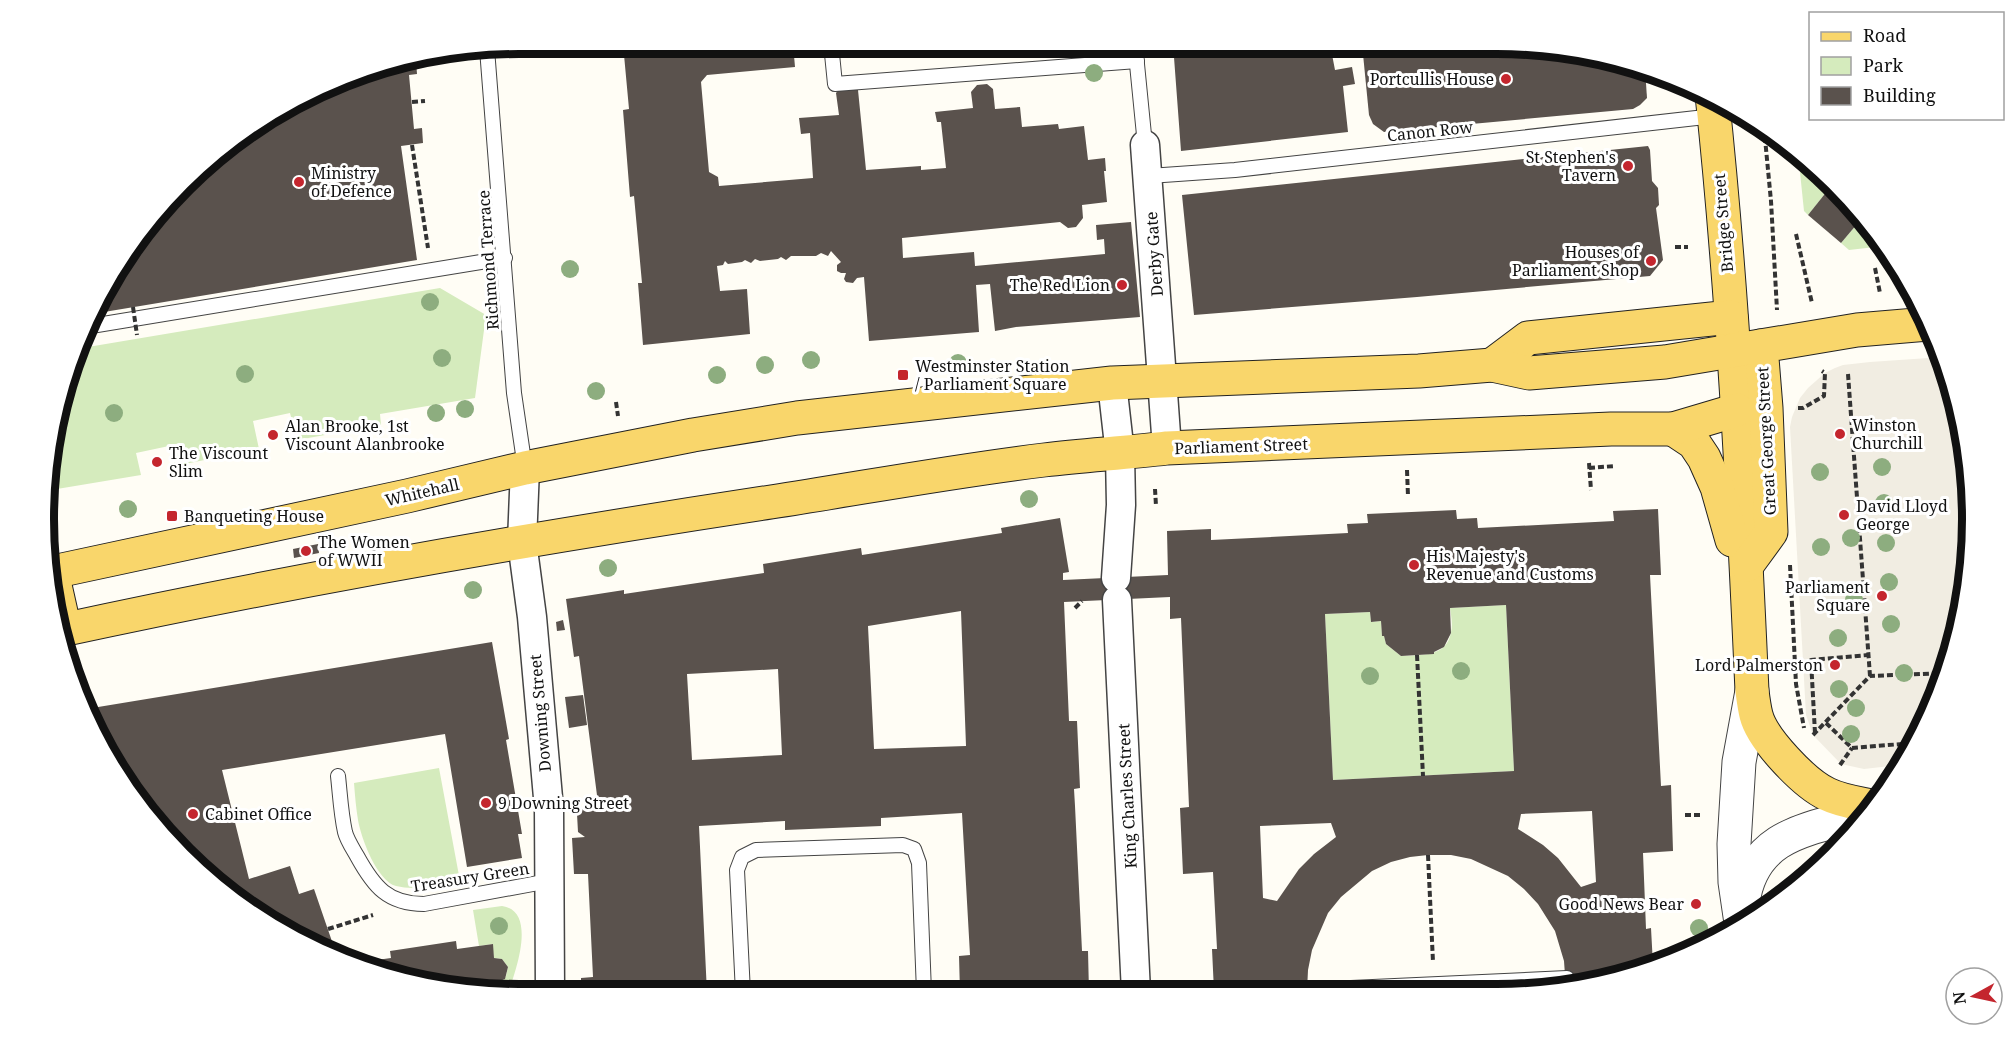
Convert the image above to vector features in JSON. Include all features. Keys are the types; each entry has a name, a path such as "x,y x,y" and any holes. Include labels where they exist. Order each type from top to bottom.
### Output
{"main road":[{"name":"Bridge Street","path":"1713,107 1731,317 1758,346"},
{"path":"1492,365 1528,338 1731,317"},
{"path":"1112,384 1419,371 1492,365 1529,373 1665,362 1857,330 1919,325"},
{"name":"Great George Street","path":"1752,691 1737,410 1758,346"},
{"name":"Great George Street","path":"1747,565 1771,532 1766,408 1758,346"},
{"name":"Whitehall","path":"57,571 407,496 525,468 693,435 797,418 1112,384"},
{"name":"Parliament Street","path":"522,542 1045,460 1167,448 1587,430 1673,429 1737,410"},
{"name":"Great George Street","path":"1673,429 1694,443 1704,458 1717,487 1729,535 1747,565"},
{"path":"68,629 215,597 522,542"},
{"path":"1752,691 1756,715 1762,729 1787,762 1824,793 1842,800 1864,804"}],"street":[{"name":"Derby Gate","path":"1145,145 1167,448"},
{"name":"King Charles Street","path":"1112,384 1120,454 1121,505 1116,589 1136,984"},
{"name":"Downing Street","path":"525,468 522,542 532,617 549,809 550,984"},
{"name":"Great George Street","path":"1740,916 1735,882 1734,844 1739,762 1752,691"},
{"path":"1742,914 1746,884 1756,863 1777,843 1800,830 1855,816"}],"lane":[{"path":"832,54 835,84 1137,61"},
{"name":"Derby Gate","path":"1136,54 1145,145"},
{"name":"Richmond Terrace","path":"488,55 514,393 525,468"},
{"name":"Canon Row","path":"1149,176 1235,170 1711,106"},
{"path":"96,325 505,258"},
{"name":"Treasury Green","path":"338,776 345,833 358,859 375,884 390,897 406,904 424,904 549,881"},
{"path":"743,984 737,870 742,857 756,850 903,845 914,849 919,863 924,984"},
{"path":"1453,984 1567,978"}],"path":[{"path":"412,102 425,101"},
{"path":"1758,346 1771,201 1765,139"},
{"path":"412,145 428,250"},
{"path":"1796,234 1819,336"},
{"path":"1674,247 1688,247"},
{"path":"1875,268 1880,293"},
{"path":"133,307 137,334"},
{"path":"1795,408 1803,408 1824,396 1825,373"},
{"path":"1848,374 1870,676"},
{"path":"1589,456 1591,490"},
{"path":"1589,468 1615,465"},
{"path":"1407,467 1408,496"},
{"path":"1155,490 1156,506"},
{"path":"1075,608 1082,601"},
{"path":"1418,655 1423,776"},
{"path":"1868,655 1811,660 1814,734 1870,676 1935,673"},
{"path":"1826,723 1852,748 1904,744"},
{"path":"1844,759 1852,748"},
{"path":"1685,815 1706,815"},
{"path":"1428,855 1434,984"},
{"path":"328,929 406,904"}],"green space":[{"path":"1799,165 1827,191 1808,215 1804,211"},
{"path":"1857,224 1874,247 1849,250 1841,243"},
{"path":"440,288 486,315 475,398 380,414 381,425 297,440 290,413 253,421 259,449 175,466 169,446 136,453 141,475 55,489 63,428 87,347"},
{"path":"1506,605 1514,771 1333,780 1325,614 1370,612 1371,622 1381,621 1382,636 1386,644 1401,656 1432,653 1444,646 1449,640 1452,629 1450,608"},
{"path":"439,768 460,881 420,888 396,886 382,876 366,847 358,820 354,783"},
{"path":"502,906 513,910 519,919 522,930 521,944 511,984 501,983 508,967 502,959 494,958 492,944 479,946 473,910"}],"shaded area":[{"name":"Parliament Square","path":"1933,358 1953,428 1958,458 1962,519 1958,580 1953,610 1927,697 1891,766 1864,769 1841,764 1813,735 1806,715 1790,427 1800,398 1825,373 1843,365"}],"building":[{"path":"624,54 794,54 795,67 707,75 701,82 709,172 718,177 719,186 813,178 810,133 801,134 799,118 839,115 836,93 842,85 852,85 858,90 866,170 921,166 921,170 946,168 941,122 937,122 935,112 973,108 971,92 977,85 987,84 993,89 995,109 1020,107 1022,127 1058,124 1059,129 1084,126 1088,160 1105,158 1107,202 1082,205 1083,218 1076,227 1068,228 1060,222 902,238 903,258 974,252 975,266 1105,254 1104,239 1097,240 1096,225 1131,222 1140,317 1016,327 995,331 990,284 976,285 979,332 869,341 864,277 857,278 853,283 846,282 844,279 846,273 837,271 837,265 841,262 831,251 828,256 821,253 816,256 791,256 786,260 781,257 760,261 755,259 751,263 745,260 728,264 725,261 723,265 717,266 720,291 747,289 750,334 643,345 638,283 642,283 634,196 630,197 623,110 629,109"},
{"path":"1174,54 1220,54 1220,58 1259,54 1332,54 1335,70 1352,67 1355,84 1343,86 1348,132 1181,151"},
{"name":"Portcullis House","path":"1363,54 1527,55 1588,63 1646,79 1647,98 1633,109 1384,132 1373,124 1369,115"},
{"name":"Ministry of Defence","path":"416,66 417,74 409,75 414,129 422,128 423,143 401,146 417,260 102,312 132,261 169,212 212,169 236,150 286,116 313,102 341,89"},
{"path":"1648,146 1652,181 1658,188 1659,205 1656,208 1663,260 1650,276 1194,315 1182,195"},
{"path":"1827,191 1857,224 1841,243 1808,215"},
{"path":"1658,509 1661,575 1650,575 1661,786 1671,785 1673,851 1643,853 1646,929 1651,928 1653,957 1617,968 1565,979 1564,961 1555,931 1538,904 1524,889 1508,876 1471,859 1451,855 1428,855 1391,862 1372,871 1341,897 1328,913 1312,950 1307,984 1214,984 1212,949 1217,949 1213,872 1183,874 1180,808 1189,807 1181,618 1170,619 1170,597 1064,602 1069,721 1077,721 1080,788 1074,789 1082,951 1088,951 1089,984 960,984 959,956 970,955 962,813 881,818 881,826 785,830 785,821 699,826 707,984 581,984 581,978 593,977 588,874 574,874 572,838 585,837 578,832 577,814 589,804 598,803 579,656 574,657 566,599 624,590 624,594 764,573 763,564 861,548 862,555 1002,533 1001,528 1060,518 1069,572 1063,573 1063,580 1168,575 1167,531 1211,529 1211,540 1348,533 1347,524 1368,523 1367,514 1456,510 1457,519 1477,518 1478,528 1614,521 1613,511","holes":["1506,605 1514,771 1333,780 1325,614 1370,612 1371,622 1381,621 1382,636 1386,644 1401,656 1434,654 1444,647 1451,633 1450,608","961,611 966,746 874,749 868,626","778,669 782,755 692,760 687,674","1592,811 1596,882 1581,887 1558,858 1518,829 1521,814","1331,823 1336,837 1299,869 1277,901 1263,898 1260,826"]},
{"name":"The Women of WWII","path":"318,544 319,553 294,558 293,549"},
{"path":"563,620 565,630 557,631 556,622"},
{"name":"Cabinet Office","path":"492,642 509,739 506,740 522,834 518,834 522,858 467,867 445,734 222,770 249,879 290,866 299,894 314,889 333,945 286,922 261,906 212,869 190,848 169,826 132,777 116,752 94,708"},
{"path":"583,695 587,725 569,728 565,697"},
{"path":"456,941 457,949 493,944 494,958 502,959 508,967 505,979 497,983 458,980 428,975 374,960 391,958 390,951"}],"place":[{"name":"Portcullis House","path":"1506,79"},
{"name":"St Stephen's Tavern","path":"1628,166"},
{"name":"Ministry of Defence","path":"299,182"},
{"name":"Houses of Parliament Shop","path":"1651,261"},
{"name":"The Red Lion","path":"1122,285"},
{"name":"Westminster Station / Parliament Square","path":"903,375"},
{"name":"Winston Churchill","path":"1840,434"},
{"name":"Alan Brooke, 1st Viscount Alanbrooke","path":"273,435"},
{"name":"The Viscount Slim","path":"157,462"},
{"name":"David Lloyd George","path":"1844,515"},
{"name":"Banqueting House","path":"172,516"},
{"name":"The Women of WWII","path":"306,551"},
{"name":"His Majesty's Revenue and Customs","path":"1414,565"},
{"name":"Parliament Square","path":"1882,596"},
{"name":"Lord Palmerston","path":"1835,665"},
{"name":"9 Downing Street","path":"486,803"},
{"name":"Cabinet Office","path":"193,814"},
{"name":"Good News Bear","path":"1696,904"}]}
